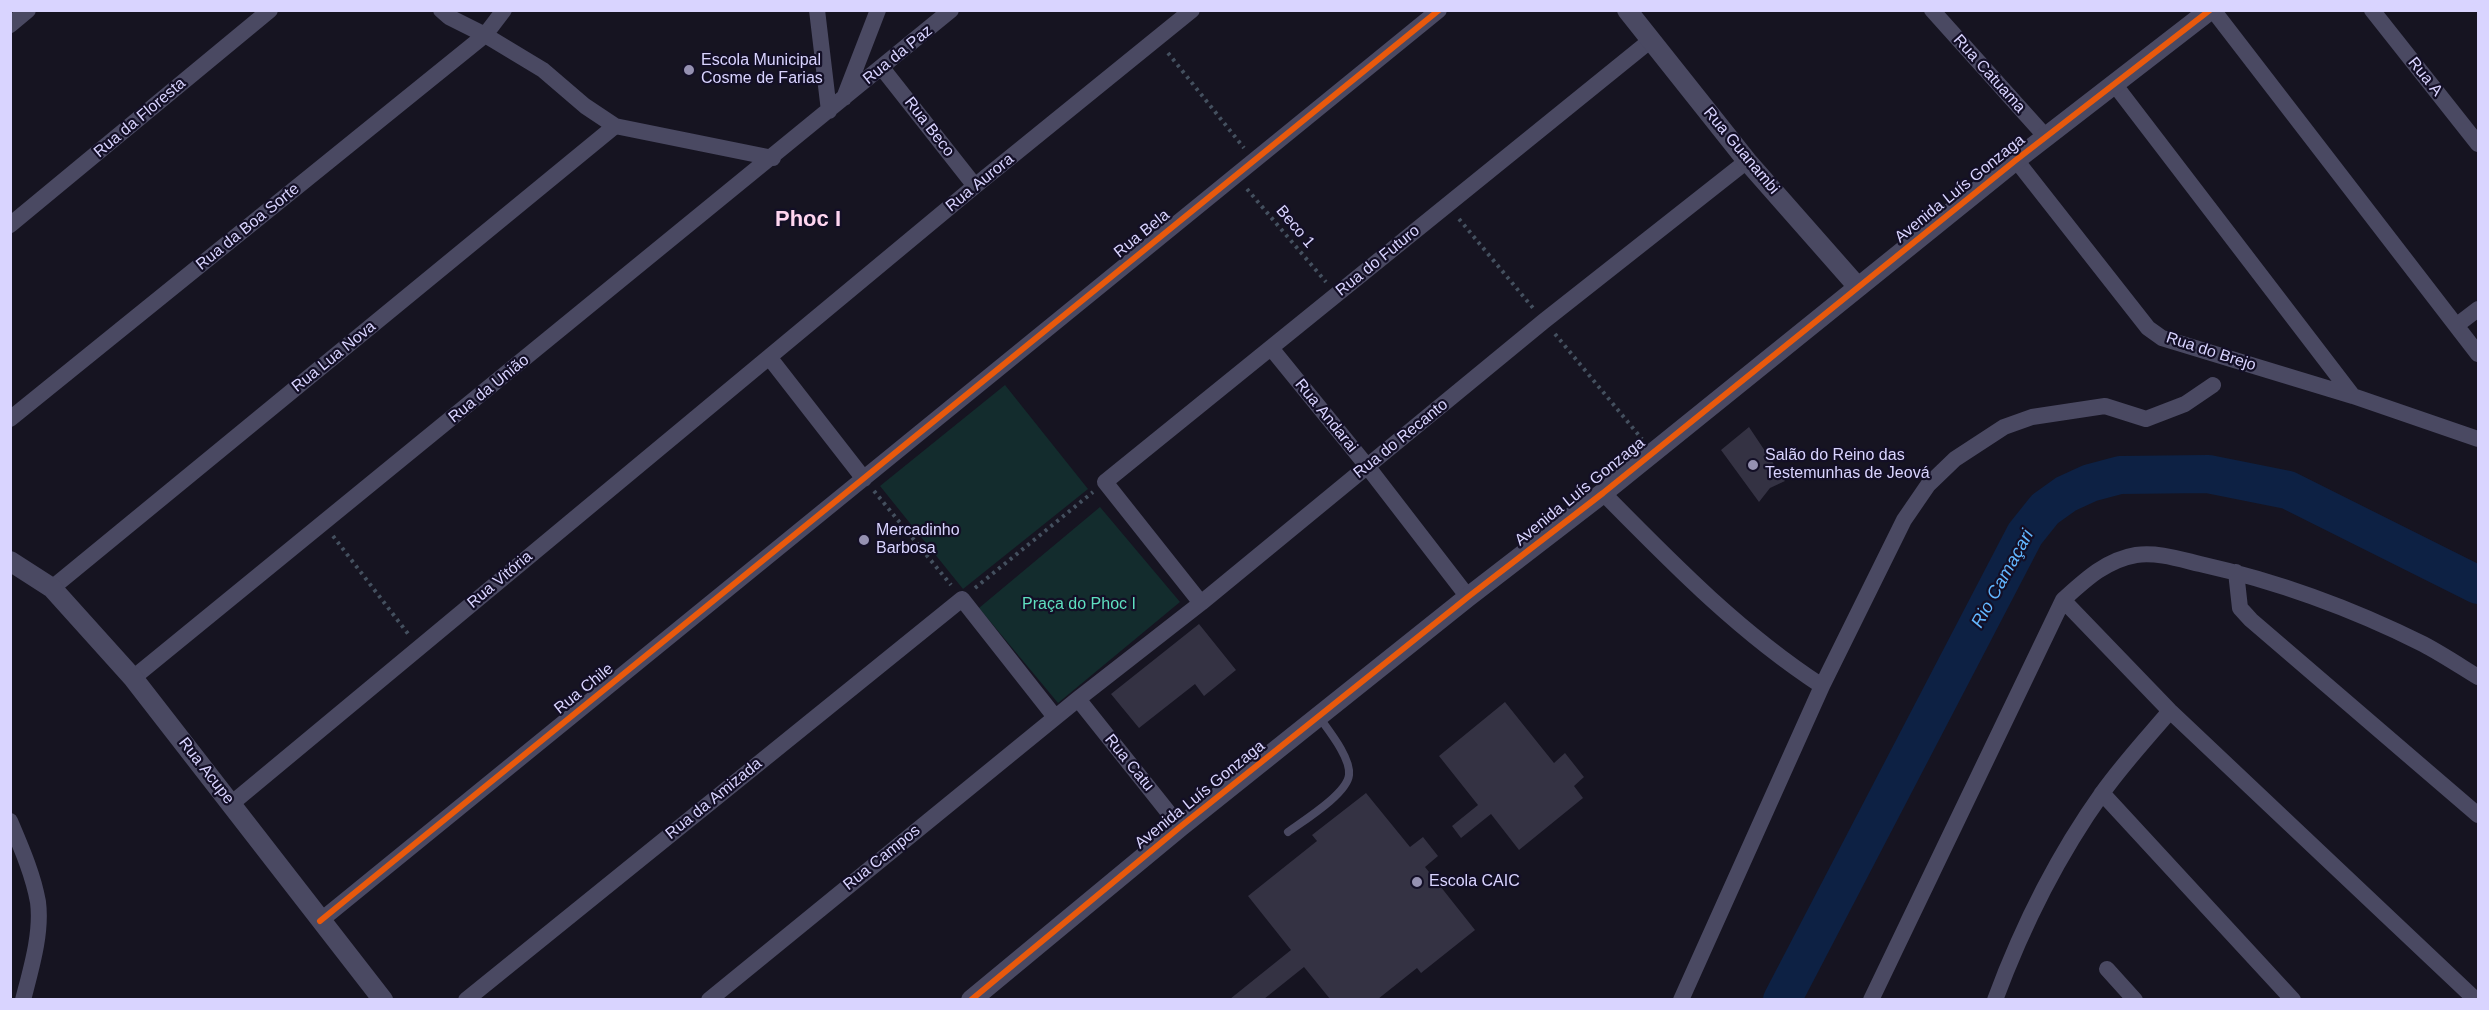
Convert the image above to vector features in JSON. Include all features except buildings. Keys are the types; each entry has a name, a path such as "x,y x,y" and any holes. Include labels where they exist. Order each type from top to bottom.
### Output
{"street":[{"path":"10,24 28,10"},
{"name":"Rua da Floresta","path":"10,225 270,10"},
{"path":"441,10 449,17 485,35 543,70 585,106 615,126 773,158"},
{"name":"Rua da Boa Sorte","path":"10,419 485,35 504,10"},
{"path":"817,10 829,111"},
{"path":"844,99 878,10"},
{"name":"Rua da Paz","path":"844,99 951,10"},
{"name":"Rua Aurora","path":"769,357 1192,10"},
{"name":"Rua Bela","path":"864,479 1439,10"},
{"name":"Rua Guanambi","path":"1627,10 1747,161 1858,287"},
{"path":"2211,10 2478,354"},
{"name":"Avenida Luís Gonzaga","path":"971,999 1180,827 1468,597 1603,493 2016,160 2211,10"},
{"name":"Rua A","path":"2372,10 2478,144"},
{"name":"Rua Catuama","path":"1932,11 2046,137"},
{"name":"Rua do Futuro","path":"1105,482 1651,40"},
{"name":"Rua Beco","path":"882,68 975,186"},
{"path":"2115,85 2353,396"},
{"name":"Rua da União","path":"134,678 844,99"},
{"name":"Rua Lua Nova","path":"52,588 615,126"},
{"name":"Rua do Brejo","path":"2016,160 2148,328 2175,343 2353,396 2478,439"},
{"name":"Rua do Recanto","path":"1055,717 1201,603 1544,321 1747,161"},
{"path":"2457,325 2478,309"},
{"name":"Rua Andarai","path":"1271,348 1367,466 1468,597"},
{"path":"769,357 864,479"},
{"name":"Rua Vitória","path":"231,804 769,357"},
{"path":"1681,999 1822,686 1904,520 1928,485 1955,459 2004,427 2032,417 2105,406 2146,419 2185,404 2213,385"},
{"name":"Rua Chile","path":"320,921 864,479"},
{"path":"1105,482 1201,603"},
{"path":"1603,493 1696,587 1741,627 1782,660 1822,686"},
{"path":"1871,999 2063,600 2087,577 2113,562 2137,555 2162,556 2236,572 2354,612 2425,645 2478,677"},
{"name":"Rua Acupe","path":"10,561 52,588 134,678 320,921 383,999"},
{"path":"2236,572 2240,608 2251,620 2478,815"},
{"path":"962,599 1055,717"},
{"name":"Rua da Amizada","path":"466,999 962,599"},
{"path":"2063,600 2170,711 2473,996"},
{"name":"Rua Catu","path":"1078,699 1180,827"},
{"path":"1995,999 2048,882 2102,793 2170,711"},
{"name":"Rua Campos","path":"709,999 1055,717"},
{"path":"2102,793 2293,999"},
{"path":"10,821 27,862 38,902 37,936 23,999"},
{"path":"2107,969 2135,999"}],"lane":[{"path":"1288,832 1342,790 1349,775 1346,760 1334,738 1318,717"}],"path":[{"path":"1157,39 1254,160"},
{"path":"864,479 962,599 1105,482"},
{"path":"324,524 418,648"}],"green space":[{"path":"1005,385 1088,489 963,589 880,486"},
{"name":"Praça do Phoc I","path":"1100,507 1180,602 1058,703 979,608"}],"waterway":[{"name":"Rio Camaçari","path":"1782,1000 2025,534 2045,509 2066,494 2090,483 2120,475 2208,474 2288,490 2478,585"}],"cycle path":[{"path":"320,921 1439,10"},
{"path":"971,1000 1180,827 1468,597 1603,493 2016,160 2210,10"}],"place":[{"name":"Escola Municipal Cosme de Farias","path":"689,70"},
{"name":"Salão do Reino das Testemunhas de Jeová","path":"1753,465"},
{"name":"Mercadinho Barbosa","path":"864,540"},
{"name":"Escola CAIC","path":"1417,882"}],"district":[{"name":"Phoc I","path":"808,220"}]}
